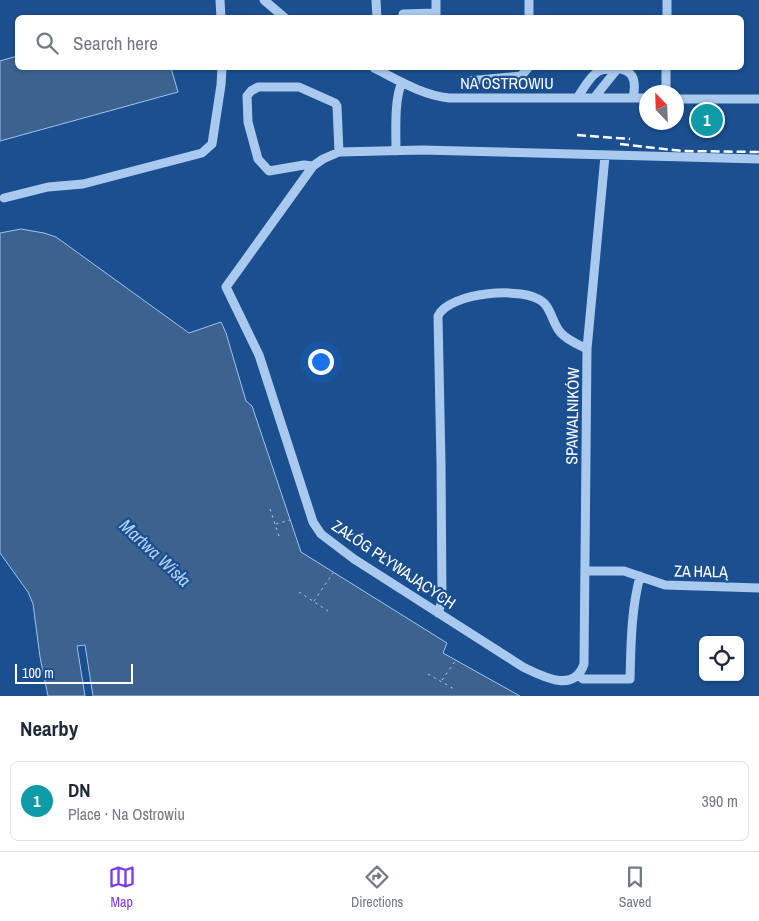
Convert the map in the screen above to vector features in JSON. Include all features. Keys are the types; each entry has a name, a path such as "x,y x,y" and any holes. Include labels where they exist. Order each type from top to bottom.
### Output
{"street":[{"path":"220,0 221,15"},
{"path":"264,0 281,15"},
{"path":"376,0 377,15"},
{"path":"403,14 436,15 436,0"},
{"path":"529,0 529,15"},
{"path":"667,15 668,0"},
{"path":"4,198 48,188 83,184 202,153 212,144 222,70"},
{"name":"NA OSTROWIU","path":"378,70 437,97 639,98"},
{"path":"391,70 393,78"},
{"path":"468,81 521,76 526,70"},
{"path":"577,98 596,72 600,70"},
{"path":"594,98 616,70"},
{"path":"626,70 631,74 635,84 633,98"},
{"path":"666,70 666,85"},
{"path":"396,151 399,89 402,82"},
{"path":"339,152 337,106 335,103 299,87 258,88 251,91 247,96 248,122 258,159 269,171 304,165 313,166 339,152 422,150 759,160"},
{"path":"684,98 759,99"},
{"name":"SPAWALNIKÓW","path":"578,675 584,664 587,349 605,156"},
{"name":"ZAŁÓG PŁYWAJĄCYCH","path":"313,166 226,287 259,355 313,522 321,534 354,559 523,667 545,677 560,680 571,679 578,675 584,679 630,679 630,633 634,601 640,576"},
{"path":"438,613 442,601 442,464 438,316 441,310 451,304 478,295 502,292 531,296 544,302 561,334 587,349"},
{"name":"ZA HALĄ","path":"585,571 624,571 665,585 759,588"}],"path":[{"path":"270,509 280,539"},
{"path":"276,524 290,520"},
{"path":"314,601 333,573"},
{"path":"299,592 328,611"},
{"path":"442,681 456,660"},
{"path":"428,674 454,689"}],"water":[{"path":"15,57 15,70 172,70 178,92 0,141 0,61"},
{"name":"Martwa Wisła","path":"21,229 56,237 189,333 221,322 246,401 252,406 301,552 447,643 443,653 520,696 93,696 85,645 77,646 85,696 48,696 40,657 33,604 28,592 0,553 0,233"}],"railway":[{"path":"577,135 630,139"},
{"path":"620,144 682,151 759,152"}],"place":[{"name":"DN","path":"707,120"}]}
